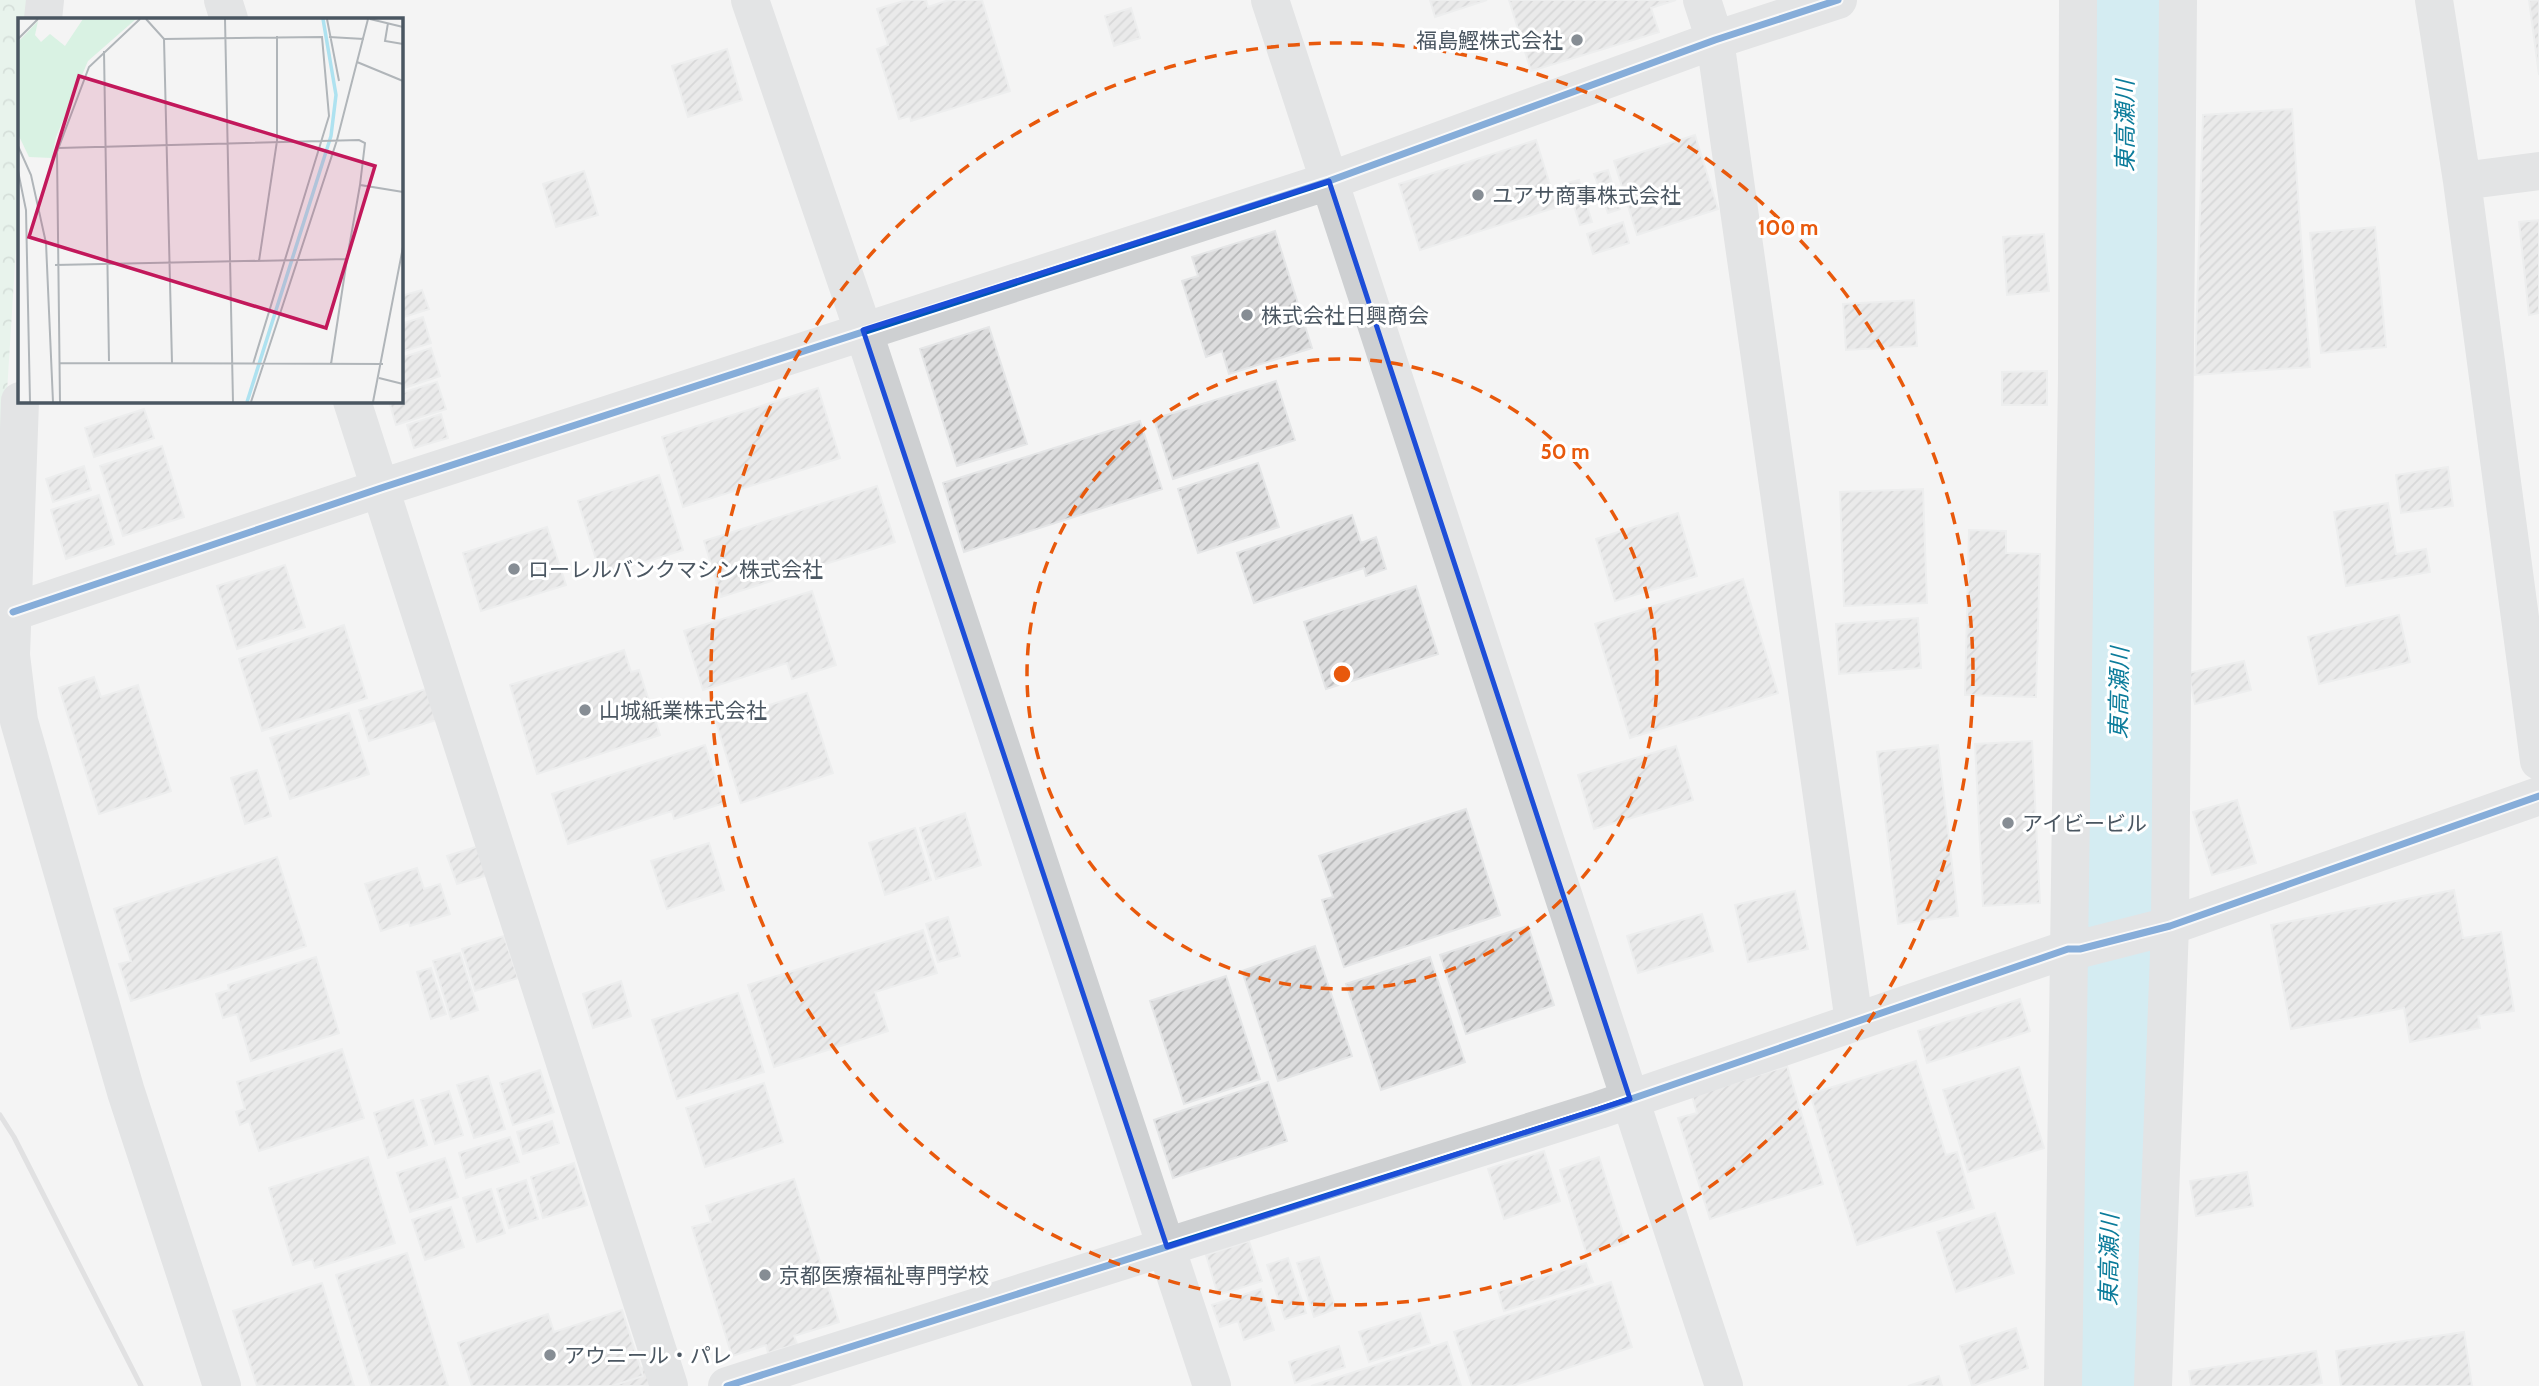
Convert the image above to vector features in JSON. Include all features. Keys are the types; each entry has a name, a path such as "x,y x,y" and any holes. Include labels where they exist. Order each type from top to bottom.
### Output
{"street":[{"path":"43,18 45,0"},
{"path":"223,0 229,18"},
{"path":"750,0 863,330 1212,1386"},
{"path":"1270,0 1724,1386"},
{"path":"1702,0 1714,40 1854,1022"},
{"path":"13,612 380,488 1329,181 1714,40 1838,0"},
{"path":"2063,1386 2074,949 2078,0"},
{"path":"2153,1386 2178,0"},
{"path":"2434,0 2462,181 2539,761"},
{"path":"2462,181 2539,171"},
{"path":"20,402 11,655 19,721 126,1092 222,1386"},
{"path":"352,402 669,1386"},
{"path":"727,1386 1630,1099 2074,949 2163,928 2539,796"}],"highlighted area":[{"path":"1329,181 1630,1099 1167,1247 863,330"}],"green space":[{"path":"0,0 32,0 31,18 18,18 18,216 0,504"}],"building":[{"path":"907,0 926,0 928,7 949,0 982,0 1010,91 911,121 910,116 899,119 877,49 888,45 877,9"},
{"path":"1430,0 1487,0 1435,17"},
{"name":"福島鰹株式会社","path":"1509,0 1676,0 1651,8 1659,32 1531,71"},
{"path":"2529,0 2539,0 2539,75"},
{"path":"1131,8 1140,38 1114,46 1105,16"},
{"path":"727,49 742,100 688,117 672,66"},
{"path":"2292,109 2310,367 2195,375 2203,115"},
{"path":"1695,135 1718,209 1637,235 1614,161"},
{"name":"ユアサ商事株式会社","path":"1536,140 1557,207 1420,250 1399,184"},
{"path":"1608,170 1620,209 1608,213 1594,174"},
{"path":"584,171 598,215 556,227 543,184"},
{"path":"1579,180 1592,222 1580,225 1567,183"},
{"path":"2539,220 2539,313 2529,315 2519,222"},
{"path":"1623,222 1629,243 1593,254 1587,234"},
{"path":"2375,227 2386,347 2321,353 2310,233"},
{"name":"株式会社日興商会","path":"1275,231 1312,348 1229,374 1222,351 1206,357 1182,281 1198,276 1192,257"},
{"path":"2044,234 2049,291 2007,295 2003,237"},
{"path":"422,290 429,309 402,318 402,296"},
{"path":"1914,300 1917,346 1846,350 1843,304"},
{"path":"423,317 431,343 402,352 402,324"},
{"path":"989,327 1027,444 957,466 920,349"},
{"path":"431,348 440,376 402,389 402,358"},
{"path":"2047,371 2047,405 2002,405 2002,372"},
{"path":"1276,381 1295,440 1173,479 1154,419"},
{"path":"437,382 446,409 396,425 389,402 402,402 402,393"},
{"path":"818,388 840,458 683,507 662,437"},
{"path":"144,409 154,438 94,457 85,428"},
{"path":"441,414 448,438 414,448 407,425"},
{"path":"1140,421 1162,489 964,552 943,483"},
{"path":"162,446 184,517 123,536 100,466"},
{"path":"1258,463 1279,527 1198,553 1178,489"},
{"path":"84,466 91,490 53,502 46,479"},
{"path":"2448,467 2453,506 2401,513 2396,475"},
{"path":"659,475 683,550 601,576 578,501"},
{"path":"877,486 895,542 721,597 704,541"},
{"path":"1923,489 1927,603 1844,606 1840,492"},
{"path":"99,495 114,544 66,559 51,510"},
{"path":"2388,503 2396,554 2426,549 2430,572 2346,586 2334,512"},
{"path":"1678,513 1697,576 1615,601 1596,539"},
{"path":"1352,515 1361,543 1376,537 1386,569 1366,576 1364,568 1254,603 1237,553"},
{"name":"ローレルバンクマシン株式会社","path":"547,527 566,585 481,611 463,553"},
{"path":"1969,530 2006,531 2006,553 2040,554 2036,697 1965,695"},
{"path":"285,565 305,627 237,649 217,586"},
{"path":"1743,579 1778,693 1630,738 1595,624"},
{"path":"1416,586 1438,654 1326,689 1304,622"},
{"path":"812,591 836,665 792,679 787,663 703,690 684,631"},
{"path":"2399,615 2410,662 2319,684 2308,637"},
{"path":"1918,618 1921,668 1839,674 1836,624"},
{"path":"344,625 367,698 262,731 239,659"},
{"name":"山城紙業株式会社","path":"624,650 631,672 639,670 660,735 537,774 510,685"},
{"path":"2244,661 2251,690 2195,704 2188,673"},
{"path":"94,677 101,697 138,685 171,791 99,814 59,688"},
{"path":"426,689 436,720 369,741 359,710"},
{"path":"807,693 833,773 741,803 716,722"},
{"path":"349,713 369,774 290,799 270,738"},
{"name":"アイビービル","path":"2032,741 2040,903 1983,906 1975,744"},
{"path":"705,745 724,803 674,819 672,811 568,844 552,794"},
{"path":"1938,745 1958,916 1898,924 1877,752"},
{"path":"1676,746 1693,800 1594,829 1578,775"},
{"path":"257,770 271,816 245,824 231,778"},
{"path":"2237,800 2256,863 2212,875 2193,812"},
{"path":"1466,809 1500,915 1344,967 1322,900 1333,897 1319,856"},
{"path":"965,813 981,865 936,879 920,828"},
{"path":"915,828 931,880 885,895 869,843"},
{"path":"709,843 724,890 667,909 651,861"},
{"path":"479,846 488,875 457,884 447,856"},
{"path":"277,857 306,946 131,1001 119,964 131,961 114,909"},
{"path":"417,868 424,889 440,884 450,914 381,931 365,884"},
{"path":"2454,890 2463,938 2501,932 2514,1011 2478,1016 2480,1028 2410,1042 2404,1008 2291,1029 2271,925"},
{"path":"1795,891 1808,949 1748,962 1735,905"},
{"path":"1702,914 1713,951 1638,973 1627,936"},
{"path":"948,917 960,956 938,962 926,924"},
{"path":"1528,926 1554,1005 1466,1034 1440,955"},
{"path":"923,930 937,973 875,992 888,1031 774,1067 748,985"},
{"path":"504,936 518,978 475,991 462,949"},
{"path":"1315,946 1352,1056 1278,1081 1242,971"},
{"path":"460,953 478,1010 451,1019 433,961"},
{"path":"316,957 339,1033 251,1061 237,1014 223,1018 216,994 229,990 228,985"},
{"path":"1430,957 1465,1062 1381,1090 1346,984"},
{"path":"431,968 446,1014 431,1019 417,972"},
{"path":"1226,976 1260,1079 1184,1104 1150,1001"},
{"path":"621,981 631,1016 593,1028 583,994"},
{"path":"738,993 764,1072 677,1099 652,1020"},
{"path":"2020,999 2030,1031 1927,1063 1918,1031"},
{"path":"342,1049 364,1118 259,1151 249,1121 240,1125 236,1112 245,1109 237,1082"},
{"path":"1916,1061 1946,1155 1957,1152 1974,1208 1857,1245 1810,1094"},
{"path":"1787,1066 1823,1184 1710,1219 1678,1118 1697,1113 1692,1096"},
{"path":"2019,1067 2044,1148 1968,1172 1943,1090"},
{"path":"540,1070 554,1112 513,1125 500,1083"},
{"path":"488,1076 505,1129 474,1138 457,1085"},
{"path":"1268,1082 1287,1141 1173,1178 1154,1120"},
{"path":"764,1083 783,1142 705,1167 686,1108"},
{"path":"449,1091 463,1135 435,1144 421,1100"},
{"path":"413,1100 427,1145 388,1158 374,1113"},
{"path":"552,1121 559,1143 523,1154 517,1132"},
{"path":"510,1137 519,1162 466,1178 459,1153"},
{"path":"1544,1151 1560,1201 1504,1219 1488,1169"},
{"path":"368,1157 395,1243 315,1268 312,1259 293,1265 269,1188"},
{"path":"1599,1157 1626,1242 1587,1255 1560,1170"},
{"path":"445,1158 458,1197 410,1212 397,1173"},
{"path":"574,1163 587,1205 543,1218 531,1177"},
{"path":"2247,1172 2253,1206 2196,1216 2190,1181"},
{"name":"京都医療福祉専門学校","path":"794,1179 839,1322 794,1336 797,1344 768,1353 766,1345 732,1356 692,1227 711,1222 706,1206"},
{"path":"526,1180 538,1219 509,1228 497,1189"},
{"path":"491,1189 505,1233 477,1242 463,1198"},
{"path":"451,1207 464,1247 425,1260 412,1220"},
{"path":"1995,1213 2014,1273 1956,1292 1937,1232"},
{"path":"1249,1241 1262,1281 1218,1295 1206,1255"},
{"path":"407,1253 448,1386 371,1386 336,1275"},
{"path":"1319,1257 1336,1309 1314,1317 1297,1263"},
{"path":"1288,1258 1306,1313 1285,1319 1267,1265"},
{"path":"1586,1263 1593,1282 1504,1311 1498,1291"},
{"path":"1611,1282 1632,1347 1512,1386 1472,1386 1454,1332"},
{"path":"322,1283 354,1386 257,1386 233,1311"},
{"path":"1261,1289 1274,1330 1244,1340 1238,1321 1220,1327 1212,1305"},
{"name":"アウニール・パレ","path":"622,1310 643,1376 612,1386 472,1386 458,1343 548,1314 554,1332"},
{"path":"1420,1313 1430,1343 1369,1362 1359,1332"},
{"path":"2016,1328 2028,1368 1972,1386 1960,1346"},
{"path":"2464,1332 2472,1386 2341,1386 2336,1351"},
{"path":"1447,1342 1461,1386 1311,1386"},
{"path":"1339,1346 1345,1367 1295,1383 1289,1362"},
{"path":"2316,1351 2322,1383 2305,1386 2191,1386 2189,1371"},
{"name":"アウニール・パレ","path":"649,1365 655,1386 612,1386 643,1376 641,1368"},
{"path":"1939,1376 1942,1386 1908,1386"}],"waterway":[{"name":"東高瀬川","path":"2106,1386 2126,316 2125,0"}],"railway":[{"path":"0,1115 14,1137 141,1386"}],"cycle path":[{"path":"13,612 381,488 1329,181 1715,40 1838,0"},
{"path":"727,1386 1599,1110 2068,949 2080,949 2170,926 2539,796"}],"place":[{"name":"福島鰹株式会社","path":"1577,40"},
{"name":"ユアサ商事株式会社","path":"1478,195"},
{"name":"株式会社日興商会","path":"1247,315"},
{"name":"ローレルバンクマシン株式会社","path":"514,569"},
{"name":"山城紙業株式会社","path":"585,710"},
{"name":"アイビービル","path":"2008,823"},
{"name":"京都医療福祉専門学校","path":"765,1275"},
{"name":"アウニール・パレ","path":"550,1355"}]}
